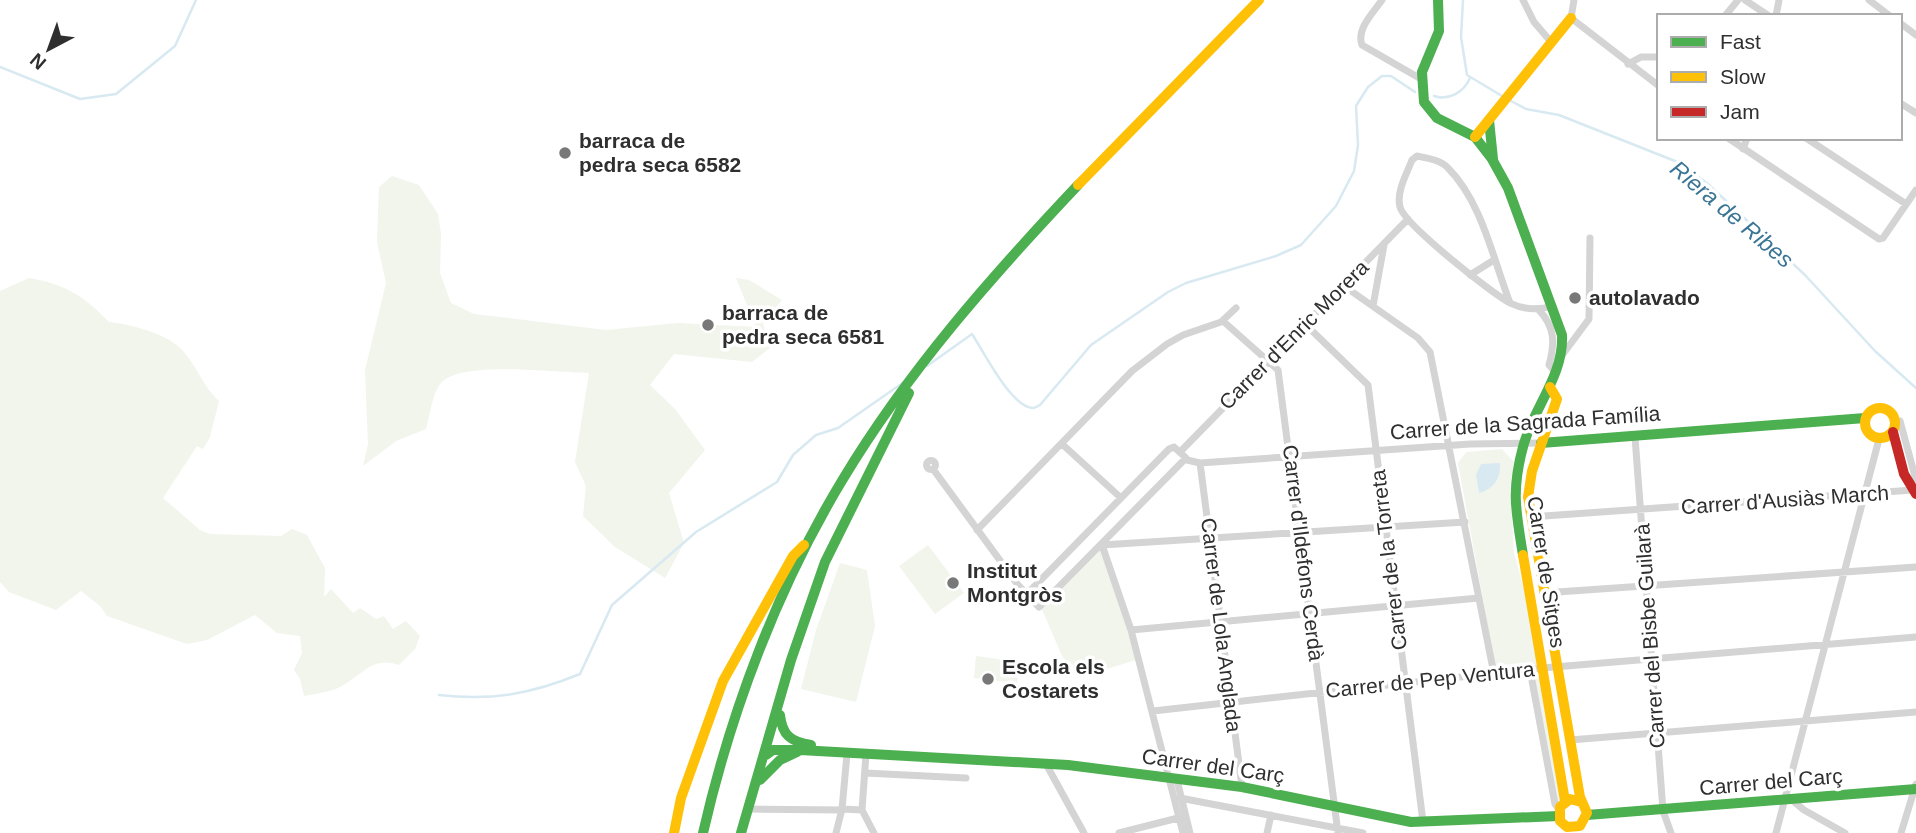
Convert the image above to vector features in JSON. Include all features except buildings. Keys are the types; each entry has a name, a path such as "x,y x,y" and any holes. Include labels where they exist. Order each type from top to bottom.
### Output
{"street":[{"path":"703,833 731,728 809,542 844,477 923,363 979,295 1045,222 1259,0"},
{"path":"1382,0 1363,28 1360,38 1362,45 1421,79"},
{"path":"1438,0 1439,32 1424,64 1422,94 1431,113 1475,137 1508,188 1553,306 1562,335 1563,355"},
{"path":"1523,0 1534,22 1552,43"},
{"path":"1475,137 1571,18 1574,0"},
{"path":"1726,14 1738,0"},
{"path":"1745,0 1766,14"},
{"path":"1869,0 1888,14"},
{"path":"1571,18 1657,85"},
{"path":"1628,64 1640,57 1657,57"},
{"path":"1457,126 1489,120"},
{"path":"1489,120 1493,161"},
{"path":"1731,140 1879,239 1883,238 1916,190"},
{"path":"1743,149 1745,140"},
{"path":"1809,140 1906,204"},
{"path":"1510,303 1472,201 1442,164 1417,156 1412,160 1400,194 1400,208 1408,219 1470,275 1510,303 1539,310 1553,306"},
{"name":"Carrer d'Enric Morera","path":"1027,594 1172,446 1180,452 1408,219"},
{"path":"1563,355 1589,319 1590,238"},
{"path":"1373,306 1384,244"},
{"path":"1470,275 1494,260"},
{"path":"1344,286 1418,338 1430,352 1494,674"},
{"path":"977,530 1153,353 1183,335 1223,321 1236,308"},
{"path":"1539,310 1550,322 1553,333 1549,365 1556,373"},
{"path":"1223,321 1267,362"},
{"name":"Carrer de la Torreta","path":"1305,324 1368,386 1423,822"},
{"name":"Carrer de Sitges","path":"1561,809 1536,669 1513,496 1523,445 1563,355"},
{"name":"Carrer d'Ildefons Cerdà","path":"1267,362 1278,370 1338,831"},
{"path":"741,833 766,755 803,621 825,562 867,472 907,397 914,377"},
{"path":"1550,387 1557,399 1529,486 1530,517 1559,667 1581,802 1587,816 1580,826 1571,830 1563,824 1561,809 1581,802"},
{"path":"1879,439 1869,433 1865,418 1872,410 1888,410 1896,421 1893,432 1904,474 1915,488"},
{"name":"Carrer de la Sagrada Família","path":"1187,460 1200,463 1508,442 1523,445 1865,418"},
{"path":"1900,421 1915,488"},
{"path":"1776,833 1789,800 1806,720 1879,439 1893,432"},
{"name":"Carrer del Bisbe Guilarà","path":"1635,437 1663,811 1671,833"},
{"path":"1062,444 1121,498"},
{"path":"933,470 1039,607 1187,460 1180,452"},
{"name":"Carrer de Lola Anglada","path":"1200,463 1242,787"},
{"name":"Carrer d'Ausiàs March","path":"1530,517 1865,495 1915,488"},
{"path":"1102,545 1465,522"},
{"path":"674,833 681,799 723,681 793,556 809,542"},
{"path":"1102,545 1131,630 1184,833"},
{"path":"1544,593 1916,567"},
{"path":"1131,630 1479,598"},
{"name":"Carrer de Pep Ventura","path":"1153,711 1536,669 1916,637"},
{"name":"Carrer del Carç","path":"781,701 781,730 788,739 857,754"},
{"path":"1570,740 1916,712"},
{"name":"Carrer del Carç","path":"766,755 773,750 800,750 1045,763 1242,787 1411,822 1561,809"},
{"path":"758,782 780,760 800,750"},
{"path":"857,754 864,773 862,810 874,833"},
{"path":"836,833 857,754"},
{"path":"1045,763 1084,833"},
{"path":"864,773 966,778"},
{"path":"1172,779 1190,833"},
{"path":"1901,833 1916,787"},
{"name":"Carrer del Carç","path":"1587,816 1916,787"},
{"path":"1180,798 1338,831 1363,833"},
{"path":"1789,800 1845,833"},
{"path":"749,809 862,810"},
{"path":"1267,833 1271,815"},
{"path":"1119,833 1178,818"}],"shaded area":[{"path":"392,176 419,185 438,214 441,234 440,273 451,303 474,314 606,330 677,323 756,327 736,278 749,280 782,300 763,323 770,348 752,362 674,354 650,385 675,409 705,450 669,493 684,543 665,578 615,547 583,516 586,486 575,462 589,373 511,369 452,376 438,387 426,429 396,441 363,466 368,444 365,370 386,283 377,242 379,187"},
{"path":"29,278 73,292 109,322 160,335 184,352 219,401 210,437 203,449 197,446 163,498 200,530 210,534 281,536 292,529 307,535 325,568 324,597 331,589 353,613 360,608 376,619 384,616 393,629 406,621 420,636 415,649 399,665 373,665 338,688 304,696 300,679 294,670 302,653 300,636 277,633 255,615 207,640 187,644 107,616 100,606 81,591 56,610 9,592 0,582 0,291"},
{"path":"1502,449 1514,462 1510,486 1514,553 1525,593 1538,666 1496,671 1458,463 1466,452"},
{"path":"1500,463 1495,482 1489,489 1479,493 1476,475 1481,464"},
{"path":"928,545 964,593 935,614 899,566"},
{"path":"1102,545 1139,659 1087,675 1063,658 1040,605"},
{"path":"840,563 867,570 875,626 856,702 801,689 816,630"},
{"path":"976,656 1020,662 1017,683 974,678"},
{"path":"1538,671 1561,800 1557,805 1532,672"}],"waterway":[{"path":"0,67 80,99 116,94 175,46 196,0"},
{"name":"Riera de Ribes","path":"1463,0 1461,37 1467,75 1502,96"},
{"path":"927,366 972,334 1008,390 1026,406 1034,408 1040,405 1091,345 1168,292 1186,283 1276,256 1301,245 1336,206 1354,171 1358,145 1356,106 1368,87 1382,76 1391,76 1415,92"},
{"path":"1434,96 1455,94 1470,78"},
{"name":"Riera de Ribes","path":"1511,101 1526,109 1559,115 1680,163 1708,184 1805,275 1875,351 1916,388"},
{"path":"439,695 477,697 511,694 545,687 580,674 612,605 696,532 777,482 793,455 816,435 838,428 904,382"}],"traffic: fast":[{"path":"1438,0 1439,31 1422,72 1424,102 1437,118 1475,137 1492,159 1508,188 1562,335 1558,364 1528,433 1519,463 1516,501 1523,555"},
{"path":"1489,120 1493,159"},
{"path":"703,833 728,741 759,650 819,520 868,439 923,363 1014,254 1078,185"},
{"path":"741,833 791,660 825,562 909,393"},
{"path":"1541,443 1865,418"},
{"path":"780,715 783,728 789,736 798,742 811,745"},
{"path":"766,755 773,750 800,750 1068,765 1242,787 1411,822 1559,816"},
{"path":"760,780 780,760 797,752"},
{"path":"1587,815 1916,789"}],"traffic: slow":[{"path":"1078,185 1259,0"},
{"path":"1475,137 1571,18"},
{"path":"1550,387 1557,399 1532,471 1528,497 1580,797 1587,813 1580,826 1567,827 1560,821 1560,807 1570,799 1581,802"},
{"path":"1880,408 1891,412 1895,423 1891,434 1880,438 1869,434 1865,423 1869,412 1880,408"},
{"path":"674,833 681,798 723,681 793,556 804,545"},
{"path":"1523,555 1565,801"}],"traffic: jam":[{"path":"1893,432 1904,474 1916,494"}],"place":[{"name":"barraca de pedra seca 6582","path":"565,153"},
{"name":"autolavado","path":"1575,298"},
{"name":"barraca de pedra seca 6581","path":"708,325"},
{"name":"Institut Montgròs","path":"953,583"},
{"name":"Escola els Costarets","path":"988,679"}]}
